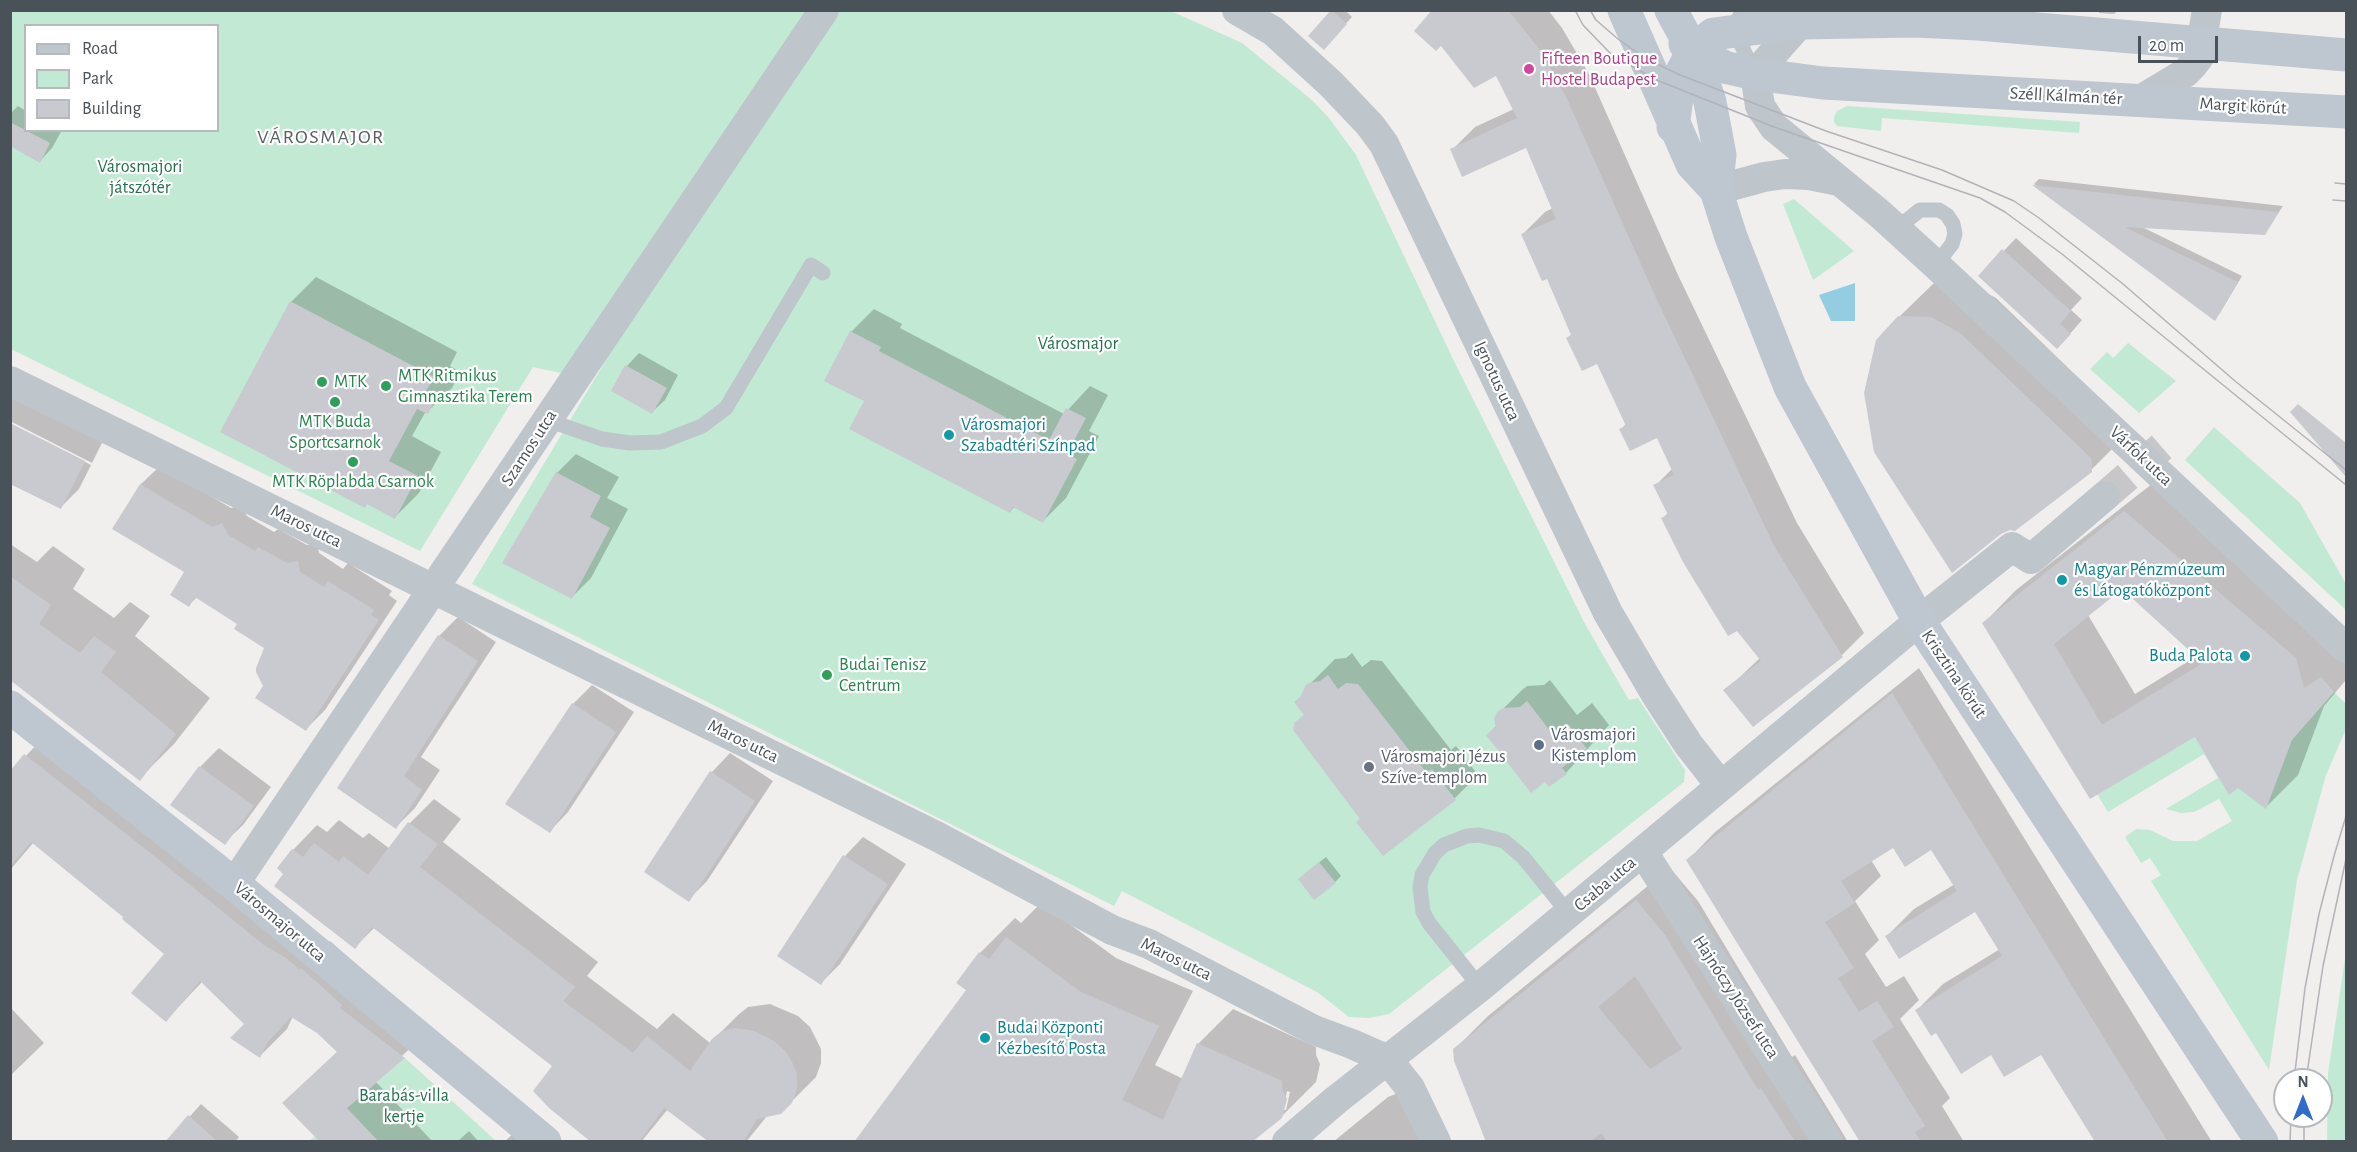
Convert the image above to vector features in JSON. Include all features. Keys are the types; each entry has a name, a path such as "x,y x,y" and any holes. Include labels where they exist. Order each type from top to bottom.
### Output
{"main road":[{"path":"1624,10 1673,127"},
{"name":"Széll Kálmán tér","path":"1648,10 1668,31 1693,51 1724,67 1755,74 1823,83 2140,100"},
{"path":"1671,10 1693,51 1715,123"},
{"path":"1673,127 1680,75 1693,51 1713,34 1745,21 1803,17 1915,21 2346,55"},
{"path":"1715,123 1726,93 1755,74"},
{"name":"Margit körút","path":"2140,100 2346,112"},
{"name":"Krisztina körút","path":"1715,123 1720,155 1716,190 1731,237 1790,387 1919,621 2256,1136"},
{"name":"Krisztina körút","path":"1673,127 1692,164 1716,190"},
{"name":"Városmajor utca","path":"10,707 234,884 545,1142"}],"street":[{"name":"Szamos utca","path":"234,884 824,10"},
{"name":"Ignotus utca","path":"1237,10 1257,20 1282,39 1331,84 1370,125 1384,144 1608,612 1655,693 1688,744 1720,786"},
{"name":"Széll Kálmán tér","path":"2140,100 2185,73 2199,57 2207,10"},
{"path":"1755,74 1803,17"},
{"name":"Várfok utca","path":"1755,74 1760,106 1774,127 1936,265 2346,648"},
{"name":"Várfok utca","path":"1716,190 1764,177 1785,174 1809,175 1839,181"},
{"name":"Maros utca","path":"10,381 936,836 1112,930 1149,944 1314,1030 1388,1060 1410,1089 1436,1142"},
{"name":"Csaba utca","path":"1287,1142 1336,1100 1569,914 1919,621 2012,547 2031,559 2105,496"},
{"name":"Hajnóczy József utca","path":"1643,852 1828,1142"}],"lane":[{"path":"1745,21 1755,74"},
{"path":"1896,229 1920,210 1939,210 1947,215 1953,224 1955,234 1952,244 1936,265"},
{"path":"548,420 602,439 630,443 661,442 702,426 726,408 811,265 823,273"},
{"path":"1480,987 1429,923 1423,912 1420,887 1422,875 1435,853 1444,845 1461,837 1479,835 1504,841 1523,857 1569,914"}],"green space":[{"name":"Városmajor","path":"10,11 1171,11 1242,43 1313,101 1329,118 1356,155 1453,359 1585,624 1629,700 1638,698 1685,770 1684,782 1389,1014 1369,1018 1349,1017 1317,992 1122,891 1114,906 472,584 618,340 561,373 533,367 420,551 11,349"},
{"path":"1847,106 2080,122 2079,133 1882,118 1881,131 1837,126 1834,117 1837,111"},
{"path":"1794,199 1854,251 1813,280 1783,204"},
{"path":"2128,343 2176,381 2139,413 2090,369 2107,352 2113,358"},
{"path":"2214,427 2300,503 2346,584 2346,610 2185,460"},
{"path":"2334,692 2346,704 2346,729 2326,775 2297,880 2269,1070 2151,881 2161,875 2150,858 2141,863 2125,837 2136,829 2150,830 2173,841 2197,841 2232,821 2219,799 2194,812 2181,813 2166,809 2218,778 2204,754 2108,812 2097,794 2255,702 2292,739"},
{"path":"2346,952 2346,1140 2327,1141 2327,1128 2333,1128 2333,1068 2329,1068"},
{"name":"Barabás-villa kertje","path":"405,1058 496,1141 308,1142"}],"water":[{"path":"1855,283 1855,321 1831,321 1819,295"}],"building":[{"path":"1331,10 1347,24 1324,50 1308,36"},
{"path":"1432,10 1508,10 1540,50 1566,97 1656,298 1774,546 1843,657 1753,727 1723,690 1761,661 1737,631 1728,636 1683,562 1661,518 1668,515 1653,485 1674,475 1657,438 1630,451 1619,429 1626,426 1597,364 1582,371 1566,338 1571,335 1547,279 1542,281 1521,234 1556,219 1526,148 1462,177 1450,149 1517,118 1496,76 1474,88 1441,46 1436,51 1414,31"},
{"path":"10,122 24,129 24,132 29,132 50,143 40,163 10,146"},
{"path":"2032,185 2279,212 2265,235 2124,227 2238,282 2215,321"},
{"path":"2002,249 2071,311 2060,324 2071,334 2057,349 1978,276"},
{"name":"MTK Buda Sportcsarnok","path":"290,301 434,377 426,391 437,396 428,414 417,409 389,461 418,476 395,519 367,504 365,508 220,432"},
{"path":"1898,316 1931,317 1960,333 2091,458 2092,472 2015,531 2010,530 2001,534 1952,573 1874,452 1864,393 1876,340"},
{"name":"Városmajori Szabadtéri Színpad","path":"850,331 881,347 879,351 1049,440 1066,408 1086,418 1067,454 1077,459 1043,523 1013,507 1010,513 849,429 864,401 824,381"},
{"path":"625,365 667,388 652,414 611,391"},
{"path":"2298,404 2346,443 2346,477 2290,412"},
{"path":"10,423 85,461 61,509 10,484"},
{"path":"556,472 601,496 590,517 610,528 572,599 502,563"},
{"path":"140,484 212,527 222,523 228,535 255,551 258,547 287,563 298,561 300,572 324,587 328,581 374,610 371,615 379,620 306,731 255,698 263,686 256,668 264,648 234,629 237,624 195,597 189,607 170,595 184,572 112,529"},
{"name":"Buda Palota","path":"2124,511 2296,658 2304,688 2321,677 2334,692 2292,740 2266,809 2238,788 2229,795 2195,737 2090,799 1982,623","holes":["2122,589 2203,663 2102,725 2054,644"]},
{"path":"10,576 51,605 39,624 80,653 94,636 116,652 101,672 176,734 140,781 10,680"},
{"path":"438,635 478,661 404,776 422,790 396,829 337,788"},
{"name":"Városmajori Jézus Szíve-templom","path":"1328,675 1338,689 1346,683 1358,684 1426,772 1432,769 1456,800 1383,856 1356,822 1360,819 1293,730 1295,722 1304,715 1294,702 1301,696 1305,686 1320,681"},
{"path":"1892,693 2168,1142 2095,1142 2041,1055 2004,1077 1991,1055 1961,1074 1936,1033 1931,1036 1915,1010 2002,956 1975,912 1899,959 1885,936 1957,891 1931,850 1905,867 1893,848 1841,881 1855,903 1825,922 1854,968 1838,978 1859,1012 1877,1001 1894,1027 1872,1041 1925,1126 1915,1132 1921,1142 1860,1142 1686,860"},
{"name":"Városmajori Kistemplom","path":"1527,701 1554,736 1569,725 1587,749 1562,768 1567,774 1549,787 1545,782 1531,793 1486,735 1496,727 1494,719 1497,712 1503,708 1520,707"},
{"path":"572,703 616,732 550,833 505,804"},
{"path":"24,754 265,946 286,958 300,970 301,968 342,1005 340,1008 405,1058 347,1108 379,1142 320,1142 282,1103 337,1052 317,1033 291,1017 267,1043 260,1058 230,1038 244,1024 200,981 166,1022 131,993 164,954 122,919 123,917 31,842 10,867 10,771"},
{"path":"199,766 254,806 225,845 170,805"},
{"path":"710,771 755,801 689,902 644,872"},
{"path":"408,822 438,844 420,867 575,987 563,1001 633,1053 647,1036 690,1071 712,1039 722,1031 735,1028 754,1031 774,1041 786,1052 792,1062 797,1074 797,1089 792,1103 781,1114 757,1119 743,1142 709,1142 664,1108 639,1142 591,1142 549,1108 533,1091 552,1066 372,927 355,949 274,886 283,874 277,868 292,849 303,857 314,843 339,862 343,856 368,875"},
{"path":"843,855 888,884 821,985 777,956"},
{"path":"1319,862 1336,883 1314,900 1298,879"},
{"path":"1636,900 1665,935 1758,1090 1761,1088 1795,1142 1607,1142 1602,1133 1589,1142 1486,1142 1454,1061 1453,1049","holes":["1635,976 1682,1049 1650,1069 1598,1007"]},
{"path":"1006,937 1081,992 1159,1026 1122,1100 1163,1120 1197,1043 1282,1081 1282,1089 1287,1099 1282,1118 1252,1142 854,1142 966,990 956,983 979,952 989,959"},
{"path":"188,1115 218,1142 165,1142"}],"tunnel":[{"path":"2105,496 2166,443"}],"tram line":[{"path":"1575,10 1583,25 1610,53 1654,79 1774,127 1980,198 2005,212 2062,254 2346,485"},
{"path":"1590,10 1596,20 1618,39 1645,58 1680,75 1826,131 1942,170 2014,201 2123,284 2235,381 2346,470"},
{"path":"2335,183 2346,184"},
{"path":"2333,200 2346,201"},
{"path":"2295,1068 2305,988 2319,914 2346,816"},
{"path":"2308,1068 2323,966 2346,859"},
{"path":"2290,1142 2291,1128"},
{"path":"2304,1128 2304,1142"}],"place":[{"name":"Fifteen Boutique Hostel Budapest","path":"1529,69"},
{"name":"MTK","path":"322,382"},
{"name":"MTK Ritmikus Gimnasztika Terem","path":"386,386"},
{"name":"MTK Buda Sportcsarnok","path":"335,402"},
{"name":"Városmajori Szabadtéri Színpad","path":"949,435"},
{"name":"MTK Röplabda Csarnok","path":"353,462"},
{"name":"Magyar Pénzmúzeum és Látogatóközpont","path":"2062,580"},
{"name":"Buda Palota","path":"2245,656"},
{"name":"Budai Tenisz Centrum","path":"827,675"},
{"name":"Városmajori Kistemplom","path":"1539,745"},
{"name":"Városmajori Jézus Szíve-templom","path":"1369,767"},
{"name":"Budai Központi Kézbesítő Posta","path":"985,1038"}],"district":[{"name":"VÁROSMAJOR","path":"321,137"}],"park label":[{"name":"Városmajori játszótér","path":"140,177"}]}
